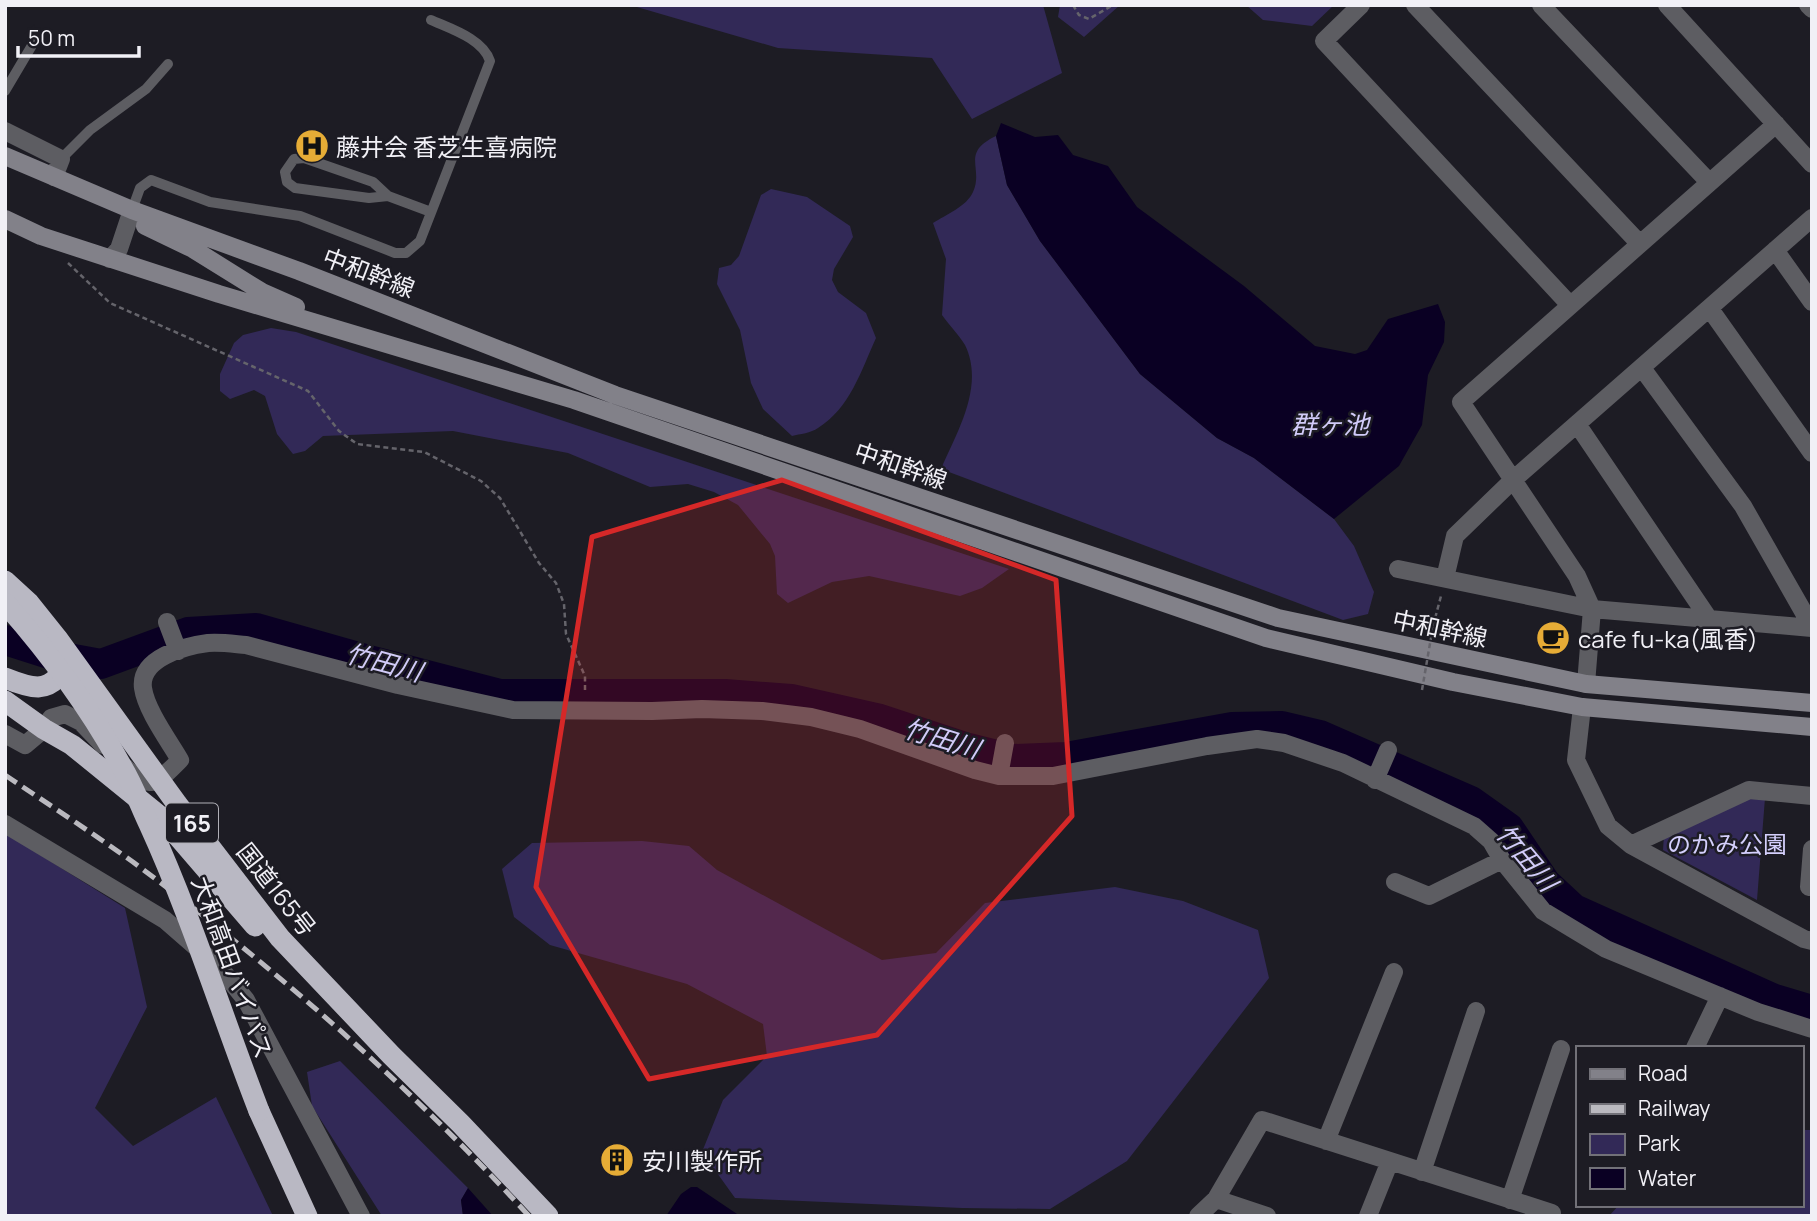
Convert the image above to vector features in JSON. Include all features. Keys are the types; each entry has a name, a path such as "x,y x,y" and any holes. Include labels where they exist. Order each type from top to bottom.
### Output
{"highway":[{"name":"国道165号","path":"5,581 29,603 57,638 160,780 281,937 391,1055 548,1216"},
{"name":"大和高田バイパス","path":"5,603 69,683 124,769 177,888 259,1111 307,1216"},
{"name":"165","path":"5,678 39,687 61,675 65,664 57,638"},
{"name":"国道165号","path":"5,701 72,746 162,818 266,939 331,1003 391,1055"}],"main road":[{"name":"中和幹線","path":"5,156 132,210 299,271 615,395 1278,618 1586,684 1812,704"},
{"path":"132,210 139,223 193,249 262,292 300,308 318,323"},
{"name":"中和幹線","path":"5,219 41,236 219,294 574,400 1266,638 1453,682 1582,706 1812,727"}],"street":[{"path":"1361,5 1324,41 1570,305"},
{"path":"1415,5 1639,243"},
{"path":"1541,5 1709,182"},
{"path":"1667,5 1812,164"},
{"path":"1808,5 1812,9"},
{"path":"1586,684 1591,609 1577,576 1461,402 1776,124"},
{"path":"5,131 61,159 54,177"},
{"path":"110,259 120,249 132,210"},
{"path":"1445,579 1455,536 1514,479 1812,218"},
{"path":"1775,250 1812,302"},
{"path":"1710,309 1812,453"},
{"path":"1642,368 1743,506 1812,628"},
{"path":"1577,424 1709,619"},
{"path":"1398,569 1591,609 1812,628"},
{"path":"167,622 178,651"},
{"path":"5,733 25,745 44,729 51,718 65,714 81,722 136,779 144,784 160,780 180,760 145,697 142,684 147,669 163,657 207,643 246,645 398,685 513,710 652,712 702,709 762,711 811,717 860,729 999,776 1053,776 1257,739 1312,751 1343,763 1474,826 1491,841 1502,860 1544,911 1606,949 1720,996 1812,1029"},
{"path":"1582,706 1576,761 1608,826 1632,845 1812,941"},
{"path":"999,776 1005,743"},
{"path":"1376,780 1388,750"},
{"path":"1632,845 1749,790 1812,796"},
{"path":"5,824 165,920 220,968 246,1000 274,1049 361,1216"},
{"path":"1812,849 1809,887 1812,887"},
{"path":"1395,882 1429,896 1502,860"},
{"path":"1326,1141 1394,972"},
{"path":"1696,1046 1720,996"},
{"path":"1422,1172 1476,1011"},
{"path":"1510,1200 1561,1049"},
{"path":"1198,1216 1216,1199 1262,1120 1552,1213 1551,1216"},
{"path":"1368,1216 1390,1161"},
{"path":"1216,1199 1267,1216"}],"lane":[{"path":"132,210 140,188 151,180 210,202 300,216 396,253 406,253 420,241 490,61 488,53 479,46 431,20"},
{"path":"5,91 33,42"},
{"path":"61,159 90,130 146,89 168,64"},
{"path":"388,196 369,198 295,188 288,182 285,172 293,159 304,158 373,182 388,196 431,212"}],"path":[{"path":"1073,5 1079,15 1089,19 1113,5"},
{"path":"41,236 110,303 308,391 339,431 357,444 424,452 481,481 500,498 539,562 556,583 564,604 566,635 585,676"},
{"path":"1422,690 1433,626 1445,579"}],"highlighted area":[{"path":"782,480 1056,580 1072,816 877,1035 649,1079 536,887 592,537"}],"green space":[{"path":"630,5 1043,5 1062,73 972,119 932,58 778,48"},
{"path":"1060,5 1120,5 1084,37 1058,17"},
{"path":"1246,5 1334,5 1312,26 1263,20"},
{"path":"996,136 1007,185 1040,241 1140,374 1217,438 1254,458 1334,519 1354,546 1374,592 1368,614 1343,620 941,469 967,408 972,376 965,345 942,315 946,259 933,223 956,210 970,197 976,183 976,155 985,142"},
{"path":"771,189 807,197 850,226 853,237 834,269 832,280 838,292 866,313 876,338 853,388 838,410 815,430 792,436 763,409 751,383 740,330 717,284 719,268 731,265 739,256 761,195"},
{"path":"271,328 296,332 1009,569 982,588 960,596 869,576 832,582 788,603 777,594 775,556 770,544 738,505 714,492 688,484 650,487 568,453 453,431 323,436 305,451 293,454 277,434 265,396 254,390 230,399 220,391 220,374 234,343 243,335"},
{"name":"のかみ公園","path":"1748,795 1765,798 1757,900 1663,850 1664,835"},
{"path":"5,833 125,908 147,1007 95,1108 133,1146 216,1097 273,1216 5,1216"},
{"path":"642,841 689,846 717,870 882,960 936,953 985,903 1115,887 1183,901 1258,930 1269,978 1127,1161 1050,1209 735,1198 702,1152 723,1100 767,1056 763,1024 687,984 550,945 514,917 502,869 532,843"},
{"path":"340,1061 468,1188 461,1200 463,1216 382,1216 312,1106 307,1072"},
{"path":"1803,1130 1812,1130 1812,1216 1609,1216 1617,1207 1803,1207"}],"water":[{"name":"群ヶ池","path":"1001,123 1035,137 1058,135 1073,155 1108,166 1137,207 1244,286 1315,346 1355,354 1367,350 1388,319 1438,304 1445,322 1444,342 1428,375 1422,425 1399,466 1334,519 1254,458 1217,438 1140,374 1040,241 1007,185 996,136"},
{"path":"691,1187 697,1187 740,1216 666,1216 681,1194"},
{"path":"468,1188 493,1216 463,1216 461,1200"}],"waterway":[{"name":"竹田川","path":"5,640 52,655 101,664 188,632 256,628 500,694 725,694 791,699 880,719 965,747 1013,759 1066,757 1232,727 1282,726 1320,735 1471,801 1509,828 1546,883 1574,909 1772,998 1812,1010"}],"railway":[{"path":"5,775 133,862 238,943 389,1075 529,1216"}],"place":[{"name":"藤井会 香芝生喜病院","path":"312,146"},
{"name":"cafe fu-ka(風香)","path":"1553,638"},
{"name":"安川製作所","path":"617,1160"}]}
